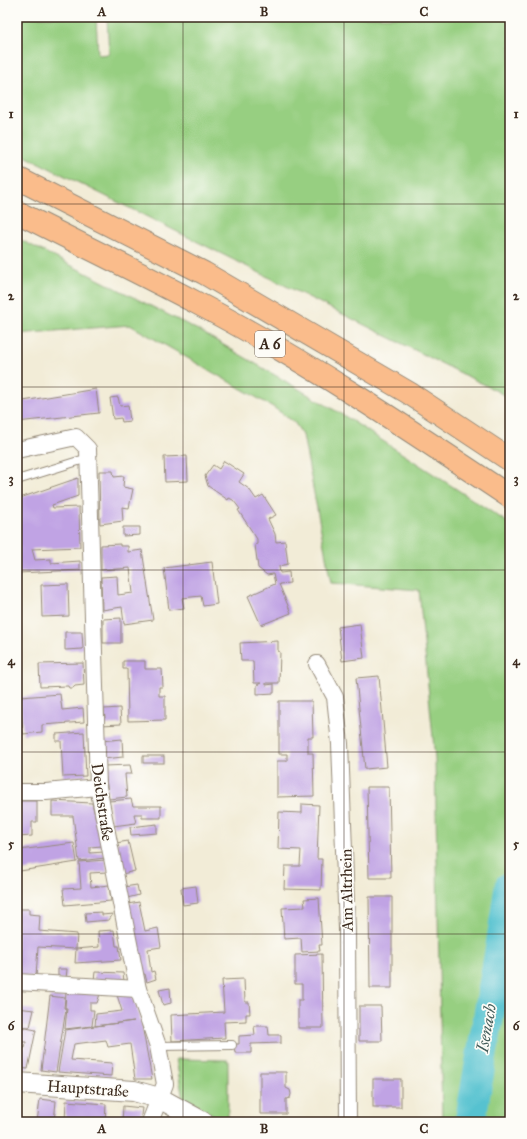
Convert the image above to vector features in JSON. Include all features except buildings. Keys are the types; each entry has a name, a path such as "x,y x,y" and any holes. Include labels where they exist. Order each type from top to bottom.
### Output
{"highway":[{"name":"A 6","path":"17,178 204,273 408,394 510,460"},
{"name":"A 6","path":"17,212 196,302 297,360 396,421 510,497"}],"street":[{"path":"17,450 76,437 88,453"},
{"name":"Deichstraße","path":"88,453 98,787 138,990 158,1046 165,1084 150,1122"},
{"name":"Am Altrhein","path":"317,664 335,697 341,752 347,930 348,1122"},
{"path":"17,792 46,792 98,787"},
{"path":"17,982 138,990"},
{"name":"Hauptstraße","path":"17,1083 134,1091 159,1098 203,1122"}],"lane":[{"path":"17,480 88,453"},
{"path":"158,1046 232,1044"}],"green space":[{"path":"17,17 96,17 98,55 109,54 107,17 510,17 510,399 497,391 17,152"},
{"path":"17,238 198,330 343,415 510,524 510,1075 504,1122 442,1122 435,759 419,590 331,583 303,435 294,422 273,407 130,325 17,334"},
{"path":"176,1059 228,1060 228,1122 183,1100"}],"waterway":[{"name":"Isenach","path":"470,1122 510,887"}]}
